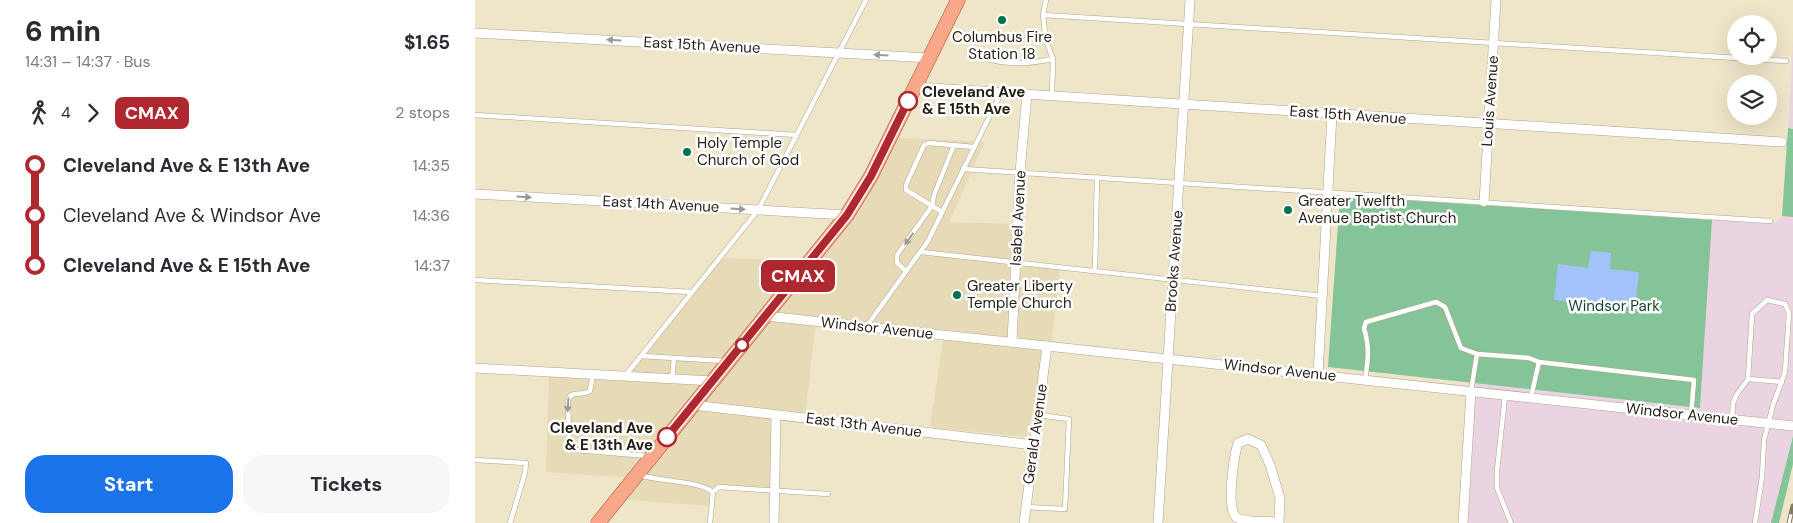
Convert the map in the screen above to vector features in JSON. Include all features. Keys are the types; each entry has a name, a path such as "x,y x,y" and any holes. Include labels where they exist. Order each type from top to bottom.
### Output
{"main road":[{"path":"598,523 847,215 871,176 958,0"}],"street":[{"name":"Brooks Avenue","path":"1158,523 1190,0"},
{"name":"Louis Avenue","path":"1484,202 1496,0"},
{"name":"East 15th Avenue","path":"475,33 930,58"},
{"name":"East 15th Avenue","path":"915,87 1782,142"},
{"name":"Isabel Avenue","path":"1012,342 1020,172 1027,94"},
{"path":"1318,375 1333,114"},
{"name":"East 14th Avenue","path":"475,194 847,215"},
{"name":"Windsor Avenue","path":"766,316 1793,426"},
{"name":"Gerald Avenue","path":"1024,523 1047,346"},
{"path":"475,368 713,381"},
{"path":"1463,523 1471,391"},
{"name":"East 13th Avenue","path":"693,405 1034,445"},
{"path":"774,523 776,414"},
{"path":"1248,438 1261,445 1271,464 1279,498 1279,522 1244,520 1237,517 1232,510 1233,461 1238,443 1248,438"}],"lane":[{"path":"624,376 759,210 866,0"},
{"path":"1046,0 1043,15 1045,41 1053,59 1052,96"},
{"path":"1043,15 1786,61"},
{"path":"969,54 991,61 1011,63 1028,64 1053,59"},
{"path":"865,327 928,241 1002,93"},
{"path":"475,115 797,135"},
{"path":"942,212 905,190 905,185 924,145 929,143 974,147"},
{"path":"906,271 897,263 897,255 932,206 934,195 954,145"},
{"path":"963,168 1770,221"},
{"path":"1095,270 1097,177"},
{"path":"921,252 1323,296"},
{"path":"475,280 692,292"},
{"path":"1732,420 1733,403 1748,379 1752,314 1767,300 1785,304 1789,313 1785,372 1773,405 1764,440 1762,477 1755,523"},
{"path":"1365,380 1369,359 1364,328 1366,322 1436,302 1445,307 1461,348 1477,354 1529,358 1539,362 1694,380 1691,415"},
{"path":"1471,391 1477,354"},
{"path":"641,356 729,361"},
{"path":"672,379 674,358"},
{"path":"1531,398 1539,362"},
{"path":"593,374 590,391 586,394 572,394 569,396 569,448 651,456"},
{"path":"1748,379 1781,382"},
{"path":"1506,394 1497,471 1497,488 1511,523"},
{"path":"1025,507 1065,509 1069,420 1038,415"},
{"path":"475,460 526,463 525,473 510,523"},
{"path":"637,474 674,483 705,486 713,492"},
{"path":"709,523 713,492 719,487 829,494"}],"shaded area":[{"path":"1793,43 1793,129 1788,128"},
{"path":"885,137 985,142 949,222 1017,224 1017,263 1060,267 1051,346 1045,350 1027,437 930,427 944,334 816,319 805,418 777,416 771,492 712,488 710,506 617,499 632,478 546,472 549,374 625,377 715,258 801,260 860,187"},
{"path":"1782,216 1793,217 1793,436 1771,523 1468,523 1472,383 1700,408 1712,220 1776,223"}],"green space":[{"path":"1788,128 1793,129 1793,217 1782,216"},
{"name":"Windsor Park","path":"1340,196 1712,220 1700,408 1328,367"},
{"path":"1793,436 1793,464 1779,523 1771,523"}],"water":[{"path":"1591,251 1611,253 1610,269 1639,272 1635,309 1554,300 1558,264 1588,268"}],"railway":[{"path":"1789,523 1793,506"}],"bus line":[{"name":"CMAX","path":"667,437 847,215 871,176 908,101"}],"place":[{"name":"Columbus Fire Station 18","path":"1002,20"},
{"name":"Cleveland Ave & E 15th Ave","path":"908,101"},
{"name":"Holy Temple Church of God","path":"687,152"},
{"name":"Greater Twelfth Avenue Baptist Church","path":"1288,210"},
{"name":"Greater Liberty Temple Church","path":"957,295"},
{"name":"Cleveland Ave & E 13th Ave","path":"667,437"}]}
